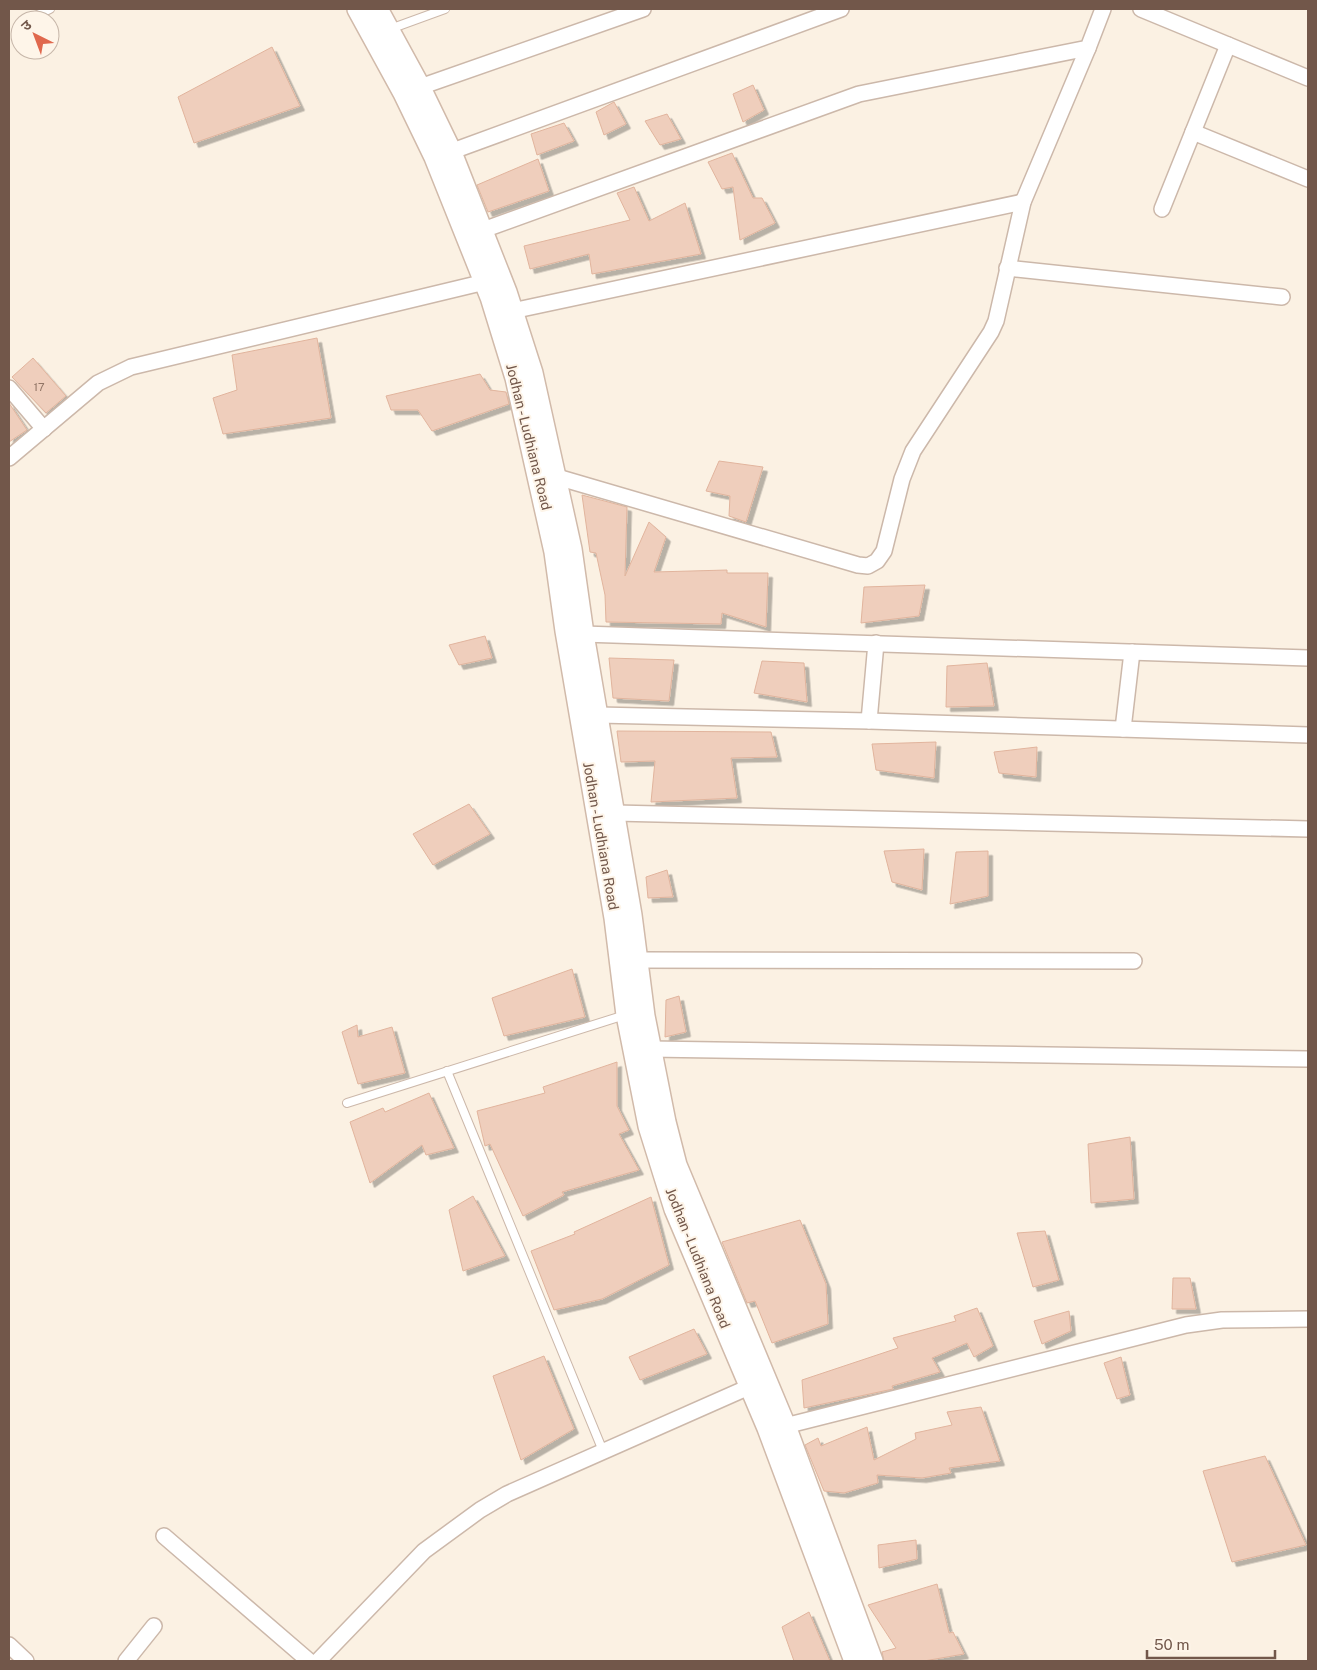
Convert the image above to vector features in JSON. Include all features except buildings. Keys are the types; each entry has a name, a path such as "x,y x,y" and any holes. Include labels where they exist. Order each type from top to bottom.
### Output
{"street":[{"name":"Jodhan - Ludhiana Road","path":"358,9 404,93 435,157 485,282 516,378 555,552 566,631 615,918 627,1015 649,1126 675,1209 759,1382 785,1426 872,1661"},
{"name":"Jodhan - Ludhiana Road","path":"377,9 420,88 450,152 483,230 532,373 572,549 583,634 615,814 650,1049 665,1122 676,1165 759,1382 855,1661"},
{"path":"420,88 643,9"},
{"path":"450,152 841,9"},
{"path":"557,477 858,565 868,566 877,561 884,550 902,479 919,440 991,332 998,315 1023,202 1103,9"},
{"path":"1142,9 1308,78"},
{"path":"1162,209 1228,45"},
{"path":"483,230 859,94 1088,48"},
{"path":"1193,132 1308,179"},
{"path":"512,311 1023,202"},
{"path":"1007,268 1282,297"},
{"path":"9,458 98,383 131,366 485,282"},
{"path":"9,388 44,429"},
{"path":"583,634 1308,658"},
{"path":"869,720 876,643"},
{"path":"1123,729 1132,652"},
{"path":"598,715 869,720 1308,735"},
{"path":"615,814 1308,829"},
{"path":"637,960 1134,961"},
{"path":"650,1049 1308,1060"},
{"path":"785,1426 1186,1325 1222,1320 1308,1319"},
{"path":"318,1661 424,1551 451,1530 507,1494 759,1382"},
{"path":"164,1536 309,1661"},
{"path":"126,1661 154,1626"},
{"path":"9,1645 26,1661"}],"lane":[{"path":"388,30 445,9"},
{"path":"347,1103 627,1015"},
{"path":"447,1071 603,1451"}]}
